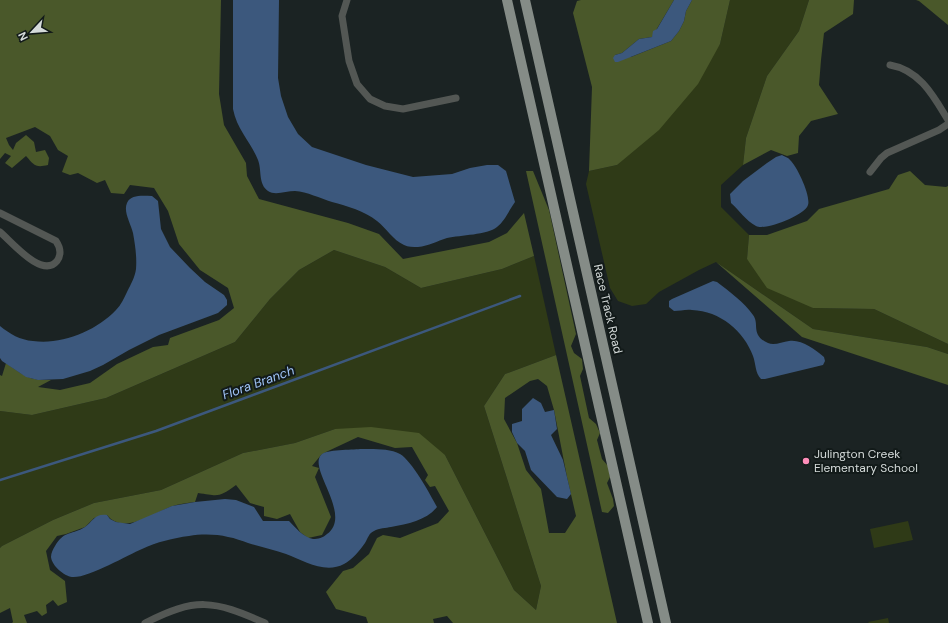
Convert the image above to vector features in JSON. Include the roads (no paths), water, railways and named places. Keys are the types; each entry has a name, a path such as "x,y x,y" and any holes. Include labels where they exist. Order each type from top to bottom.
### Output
{"main road":[{"path":"507,0 648,623"},
{"name":"Race Track Road","path":"525,0 666,623"},
{"path":"621,507 639,504"},
{"path":"634,563 651,559"}],"street":[{"path":"347,0 342,16 349,61 357,84 370,99 385,106 403,109 456,98"},
{"path":"890,66 899,67 916,76 922,82 948,120"},
{"path":"870,172 887,153 948,124"},
{"path":"0,213 56,241 60,247 59,259 54,264 47,267 36,264 0,232"},
{"path":"145,623 174,609 190,605 207,604 232,609 265,623"}],"water":[{"path":"233,0 279,0 278,78 281,96 288,117 298,134 312,147 366,165 413,177 452,174 470,168 498,165 506,171 515,202 502,222 493,230 487,232 447,238 429,245 411,247 400,243 372,217 356,209 300,192 292,191 274,193 268,191 261,181 258,160 241,130 233,109"},
{"path":"674,0 692,0 686,11 684,21 679,31 671,41 615,62 613,58 615,55 622,53 639,39 652,37 653,31 657,29"},
{"path":"782,155 793,163 800,175 807,195 808,205 800,213 785,221 768,226 756,226 752,224 731,203 730,194 743,181 767,163"},
{"path":"152,196 158,201 161,229 170,247 205,282 224,295 227,300 227,305 218,313 159,335 90,371 63,379 38,380 26,377 2,361 0,358 0,326 19,338 44,342 55,341 78,335 89,330 108,318 118,308 135,275 136,269 135,246 133,233 126,210 127,203 134,197"},
{"path":"713,281 717,282 732,293 749,310 755,318 757,333 762,340 773,344 789,341 803,343 824,357 825,361 823,365 761,379 753,356 744,338 730,324 721,318 702,311 674,311 669,307 669,301 672,299"},
{"path":"533,398 541,403 545,412 554,410 557,429 551,435 563,460 571,494 567,499 557,497 531,470 525,451 517,443 512,432 512,424 522,421 522,409"},
{"path":"360,449 386,450 400,454 415,470 437,507 428,515 417,521 372,532 363,546 353,557 337,567 322,567 307,563 286,554 236,539 208,535 183,537 159,542 97,571 78,577 65,575 56,567 52,560 52,551 62,537 85,527 97,516 107,515 110,519 116,522 130,524 172,506 225,499 236,500 254,507 263,521 289,521 300,532 309,538 320,538 327,534 334,526 335,516 333,504 320,471 319,462 321,455 333,451"}],"waterway":[{"name":"Flora Branch","path":"0,480 156,431 520,296"}],"place":[{"name":"Julington Creek Elementary School","path":"806,461"}]}
